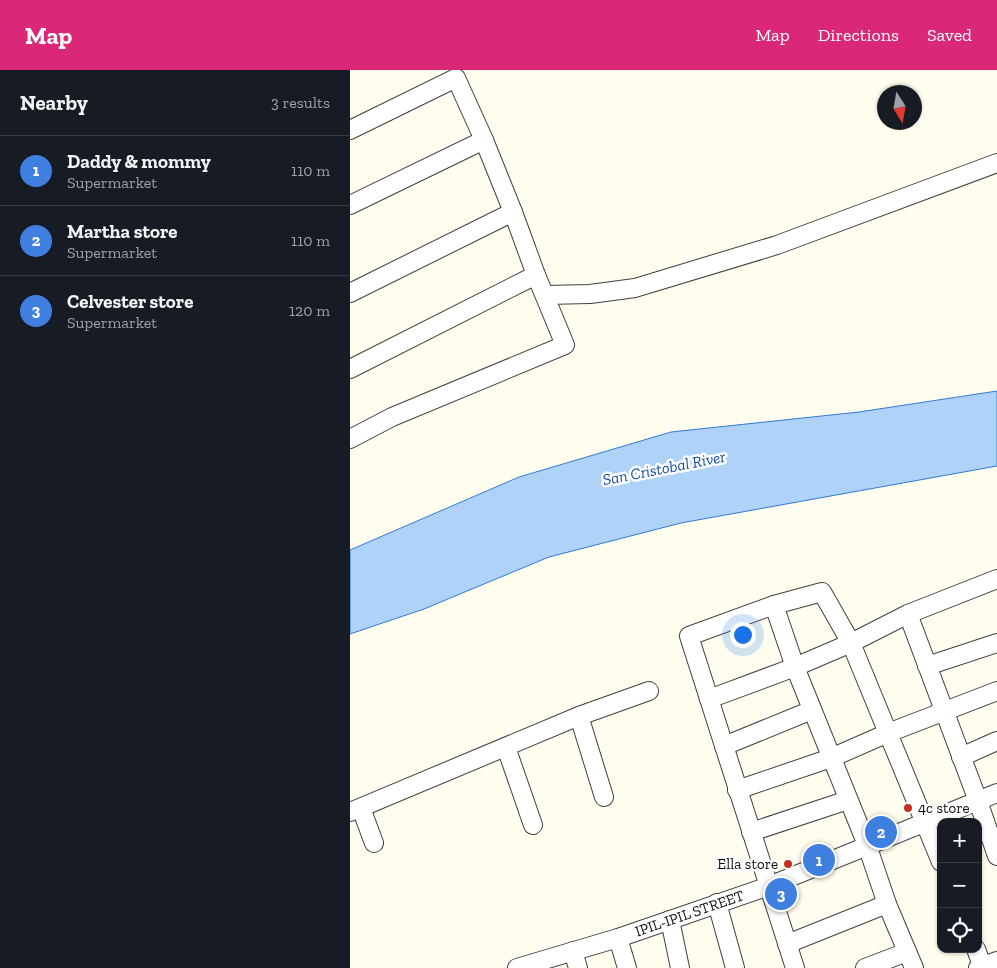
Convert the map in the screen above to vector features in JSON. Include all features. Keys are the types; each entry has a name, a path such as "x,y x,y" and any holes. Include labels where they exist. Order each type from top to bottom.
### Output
{"street":[{"path":"350,130 456,78 484,140 565,345 392,417 350,438"},
{"path":"350,205 484,140"},
{"path":"545,295 590,294 636,288 777,245 997,163"},
{"path":"350,293 513,212"},
{"path":"350,369 536,275"},
{"path":"709,699 795,668 851,643 908,614 997,579"},
{"path":"794,968 688,636 774,604 822,592 851,643 937,852"},
{"path":"774,604 795,668 867,845 887,904 914,968"},
{"path":"908,614 997,856"},
{"path":"927,666 997,643"},
{"path":"374,843 356,810 579,716 649,691"},
{"path":"737,790 831,758 944,710 997,691"},
{"path":"724,746 812,710"},
{"path":"579,716 604,798"},
{"path":"961,756 997,741"},
{"path":"506,746 533,825"},
{"name":"IPIL-IPIL STREET","path":"527,967 769,886 997,793"},
{"path":"752,832 848,800"},
{"path":"717,903 735,968"},
{"path":"787,944 887,904"},
{"path":"670,920 680,968"},
{"path":"618,938 627,968"},
{"path":"572,951 578,968"},
{"path":"865,968 907,952"},
{"path":"978,953 985,966"}],"water":[{"name":"San Cristobal River","path":"997,391 997,466 681,523 549,557 424,609 350,634 350,550 519,477 671,432 859,412"}],"place":[{"name":"4c store","path":"908,808"},
{"name":"Martha store","path":"881,832"},
{"name":"Daddy & mommy","path":"819,860"},
{"name":"Ella store","path":"788,864"},
{"name":"Celvester store","path":"781,894"}]}
